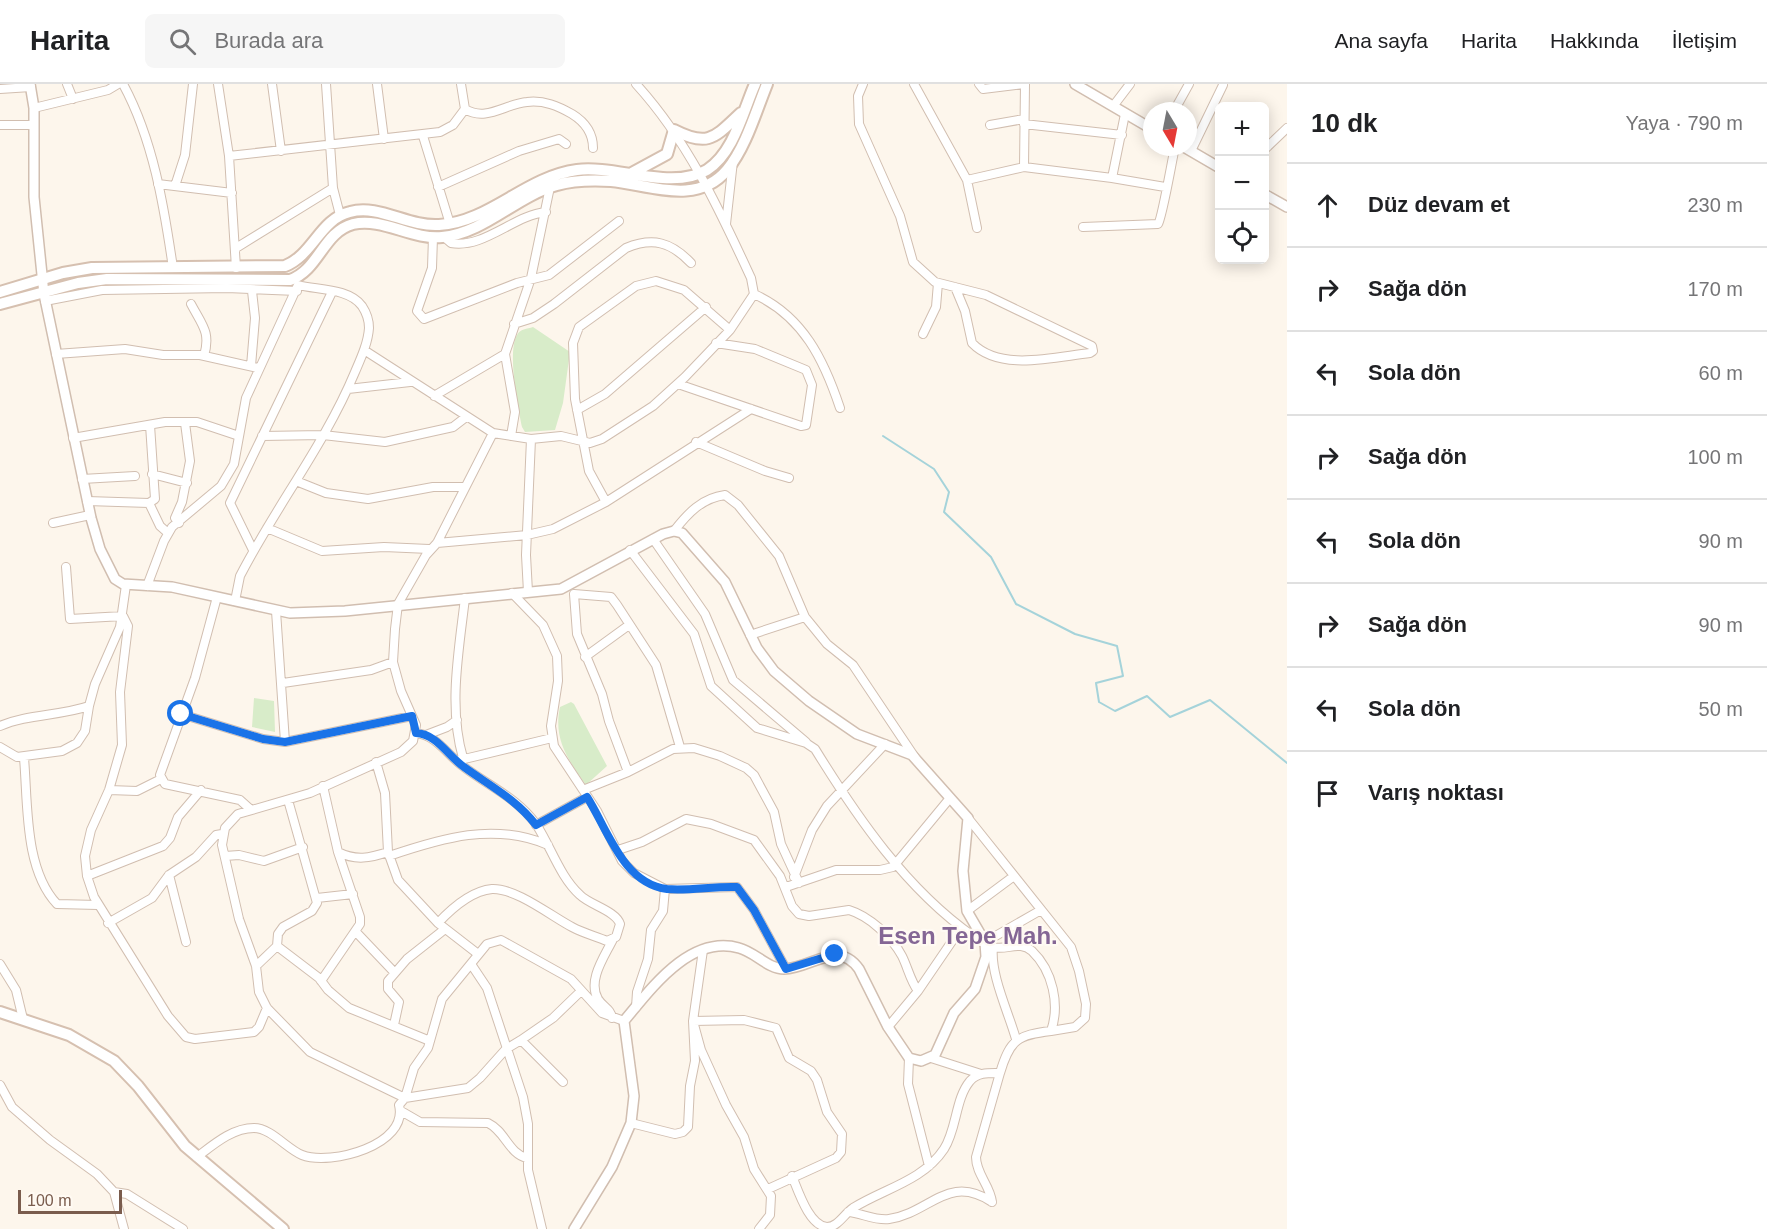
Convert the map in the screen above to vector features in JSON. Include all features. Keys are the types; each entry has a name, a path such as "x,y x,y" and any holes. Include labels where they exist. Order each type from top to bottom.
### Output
{"main road":[{"path":"0,292 92,268 236,268 275,267 291,264 305,254 324,228 340,215 368,211 413,224 450,224 478,215 531,183 555,174 596,169 682,178 700,173 723,155 755,84"},
{"path":"0,304 44,297 78,283 107,279 281,281 297,285 333,236 352,224 367,223 419,237 444,237 468,230 550,187 580,181 611,181 680,191 707,185 720,177 734,161 767,84"},
{"path":"631,173 667,154 674,130 694,140 704,141 722,130 743,111"},
{"path":"0,1012 84,1041 114,1061 138,1086 175,1136 282,1229"}],"street":[{"path":"68,84 72,99"},
{"path":"123,84 137,113 158,184 173,268"},
{"path":"175,186 185,155 193,84"},
{"path":"218,84 229,156 236,268"},
{"path":"272,84 281,151"},
{"path":"326,84 333,188 340,215"},
{"path":"377,84 384,139"},
{"path":"229,156 423,136 446,129 458,120 465,109 461,84"},
{"path":"364,350 410,382 493,433 531,439 561,436 594,443 653,406 678,384 730,330 754,294 751,278 707,185 674,130 636,84"},
{"path":"863,84 858,96 859,124 900,216 913,262 938,283 955,287 986,295 1061,328 1092,346 1093,351 1012,360 987,354 972,343 965,311 955,287"},
{"path":"914,84 967,180 977,228"},
{"path":"978,84 983,89 989,89 1025,84 1023,167"},
{"path":"1075,84 1143,124"},
{"path":"1114,105 1131,84"},
{"path":"1179,102 1189,84"},
{"path":"34,108 115,85"},
{"path":"1197,133 1223,85"},
{"path":"0,89 30,86 34,108 34,197 44,297 90,514 100,549 115,579 126,585 172,587 276,611 345,611 512,593 572,590 611,597 656,665 671,708 680,747"},
{"path":"465,109 483,115 526,102 551,104 582,121 590,131 593,148"},
{"path":"1112,178 1125,114"},
{"path":"990,124 1024,121 1122,135"},
{"path":"0,124 34,124"},
{"path":"1269,145 1287,128"},
{"path":"423,136 450,224"},
{"path":"438,187 519,151 559,139 566,144"},
{"path":"1197,154 1215,165"},
{"path":"1083,227 1158,224 1162,219 1165,187 1173,156"},
{"path":"726,224 734,161"},
{"path":"967,180 1023,167 1165,187"},
{"path":"158,184 232,193"},
{"path":"511,436 515,412 505,354 531,278 550,187"},
{"path":"236,248 333,188"},
{"path":"1269,196 1286,204"},
{"path":"444,237 451,243 463,243 493,233 529,215 546,212"},
{"path":"433,237 432,268 417,311 422,318 428,318 531,278 549,275 619,221"},
{"path":"514,324 533,318 626,248 640,243 664,243 679,250 691,263"},
{"path":"147,586 168,533 221,486 234,464 254,367 297,285 291,264"},
{"path":"606,502 589,471 585,441 577,410 573,343 585,321 636,285 646,282 675,285 706,307 730,330"},
{"path":"923,334 936,307 938,283"},
{"path":"44,297 102,290 227,288 252,291 297,285 332,292 360,304 365,312 369,329 364,350 348,388 323,435 253,550 240,576 235,601"},
{"path":"252,291 255,318 254,367"},
{"path":"253,550 230,503 332,292"},
{"path":"754,294 772,302 789,315 814,347 829,374 840,408"},
{"path":"191,304 207,333 208,341 204,356"},
{"path":"577,410 605,394 706,307"},
{"path":"678,384 801,426 806,425 812,385 808,374 802,367 755,349 717,343"},
{"path":"56,354 125,349 163,355 204,356 254,367"},
{"path":"434,396 505,354"},
{"path":"348,388 410,382"},
{"path":"437,543 527,535 553,529 606,502 696,442 751,409"},
{"path":"262,436 323,435 371,442 399,441 453,427 466,417"},
{"path":"73,438 150,425 197,422 239,436"},
{"path":"178,523 175,518 187,483 190,461 185,423"},
{"path":"87,501 149,503 155,499 150,425"},
{"path":"108,922 152,898 169,875 196,857 216,835 222,834 234,818 250,809 288,800 323,786 401,752 414,741 416,733 412,716 400,691 393,662 392,651 398,604 429,549 437,543 493,433"},
{"path":"528,592 527,535 531,439"},
{"path":"696,442 765,471 789,478"},
{"path":"152,474 187,483"},
{"path":"82,479 135,476"},
{"path":"296,481 326,493 368,499 434,487 465,488"},
{"path":"572,590 630,550 674,531 688,513 714,497 725,495 738,505 779,556 805,617 827,644 853,665 917,760 968,818 1071,947 1079,970 1086,1011 1081,1023 1075,1027 1016,1040 1009,1048 976,1157 977,1167 989,1188 992,1202 981,1194 963,1190 942,1195 889,1219 848,1212"},
{"path":"149,503 160,526 168,533"},
{"path":"53,523 90,514"},
{"path":"267,528 322,551 384,547 429,549"},
{"path":"674,531 682,533 725,582 750,635 774,671 808,701 857,734 904,751 917,760"},
{"path":"653,539 705,614 724,664 733,680 814,749 840,790 897,864 949,919 961,928 989,944 1022,946 1037,957 1055,994 1055,1016 1051,1031"},
{"path":"630,550 694,634 711,686 757,728 806,743"},
{"path":"66,567 70,620 123,616"},
{"path":"0,747 17,758 24,758 62,751 77,743 85,731 95,684 123,616 126,585"},
{"path":"572,590 577,634 602,694 609,721 628,772"},
{"path":"512,593 537,616 549,634 555,650 558,681 552,717 552,738 558,753 585,793 622,861 634,873 665,889 737,887 754,910 786,969"},
{"path":"161,779 162,764 202,657 217,597"},
{"path":"460,760 456,677 465,598"},
{"path":"276,611 283,683 285,742"},
{"path":"123,616 128,626 120,692 122,745 109,790 91,830 85,856 87,876 98,905 108,922 168,1016 186,1037 195,1039 254,1032 259,1027 267,1008"},
{"path":"750,635 805,617"},
{"path":"585,657 629,625"},
{"path":"283,683 371,670 393,662"},
{"path":"0,726 13,720 59,715 89,706"},
{"path":"181,714 263,739 285,742 412,716"},
{"path":"426,735 447,727 457,720"},
{"path":"416,733 426,735 506,795 536,825 569,883 580,895 620,920 620,931 613,939 599,966 595,984 597,995 611,1012 612,1018"},
{"path":"460,760 552,738"},
{"path":"797,880 812,830 840,790 885,744"},
{"path":"536,825 585,793 666,751 680,747 700,749 750,771 774,812 781,844 797,880"},
{"path":"24,758 31,837 39,872 57,904 98,905"},
{"path":"376,762 385,793 388,854 398,880 438,923 478,954"},
{"path":"109,790 137,791 161,779"},
{"path":"161,779 170,785 240,800 250,809"},
{"path":"321,981 357,932 360,917 339,852 323,786"},
{"path":"87,876 163,846 170,838 178,817 201,790"},
{"path":"784,886 797,880 836,870 880,870 897,864 950,798"},
{"path":"256,966 276,946 278,934 283,927 312,910 317,898 288,800"},
{"path":"968,818 963,871 967,911 989,944 994,976 1002,990 1016,1040"},
{"path":"618,850 686,819 711,824 754,840 780,876 792,906 799,914 809,916 849,909 879,929 901,955 918,991"},
{"path":"339,852 351,858 365,858 449,837 485,832 531,837 548,845"},
{"path":"222,834 239,919 256,966 259,992 267,1008 310,1052 405,1098 468,1088 506,1049 553,1018 582,991"},
{"path":"225,856 239,855 264,861 303,847"},
{"path":"169,875 186,942"},
{"path":"967,911 1014,876"},
{"path":"438,923 451,910 476,893 494,889 507,891 574,928 607,940 613,939"},
{"path":"636,1007 637,992 648,959 651,930 663,911 665,889"},
{"path":"317,898 353,894"},
{"path":"909,1058 921,1061 930,1058 938,1050 954,1013 975,989 989,944 1041,910"},
{"path":"888,1027 918,991 961,928"},
{"path":"394,1024 399,1002 388,989 388,981 394,972 445,929"},
{"path":"357,932 394,972"},
{"path":"197,1157 219,1140 242,1130 256,1128 303,1156 322,1158 354,1154 386,1137 394,1128 401,1111 399,1105 405,1098 414,1068 430,1041 442,999 487,944 501,940 571,980 602,1013 624,1021"},
{"path":"276,946 321,981 349,1008 394,1024 430,1041"},
{"path":"574,1229 612,1167 631,1123 634,1096 624,1021 675,965 703,950 720,947 740,948 774,968 786,969 835,954 848,958 860,969 888,1027 909,1058 908,1084 929,1166"},
{"path":"631,1123 675,1134 683,1132 688,1127 690,1086 695,1061 693,1021 703,950"},
{"path":"0,964 16,990 23,1020"},
{"path":"471,964 487,988 526,1111 527,1158 542,1229"},
{"path":"693,1021 744,1020 776,1028 789,1058 811,1071 817,1080 827,1112 842,1134 841,1152 836,1158 792,1176 768,1189"},
{"path":"693,1021 701,1050 726,1105 744,1137 754,1169 768,1189 772,1206 766,1223 759,1229"},
{"path":"521,1040 563,1082"},
{"path":"930,1058 981,1074 1000,1073"},
{"path":"792,1176 817,1223 826,1227 834,1225 848,1212 929,1166 948,1142 966,1086 981,1074"},
{"path":"0,1085 12,1107 50,1140 97,1174 114,1192 124,1229"},
{"path":"401,1111 420,1122 488,1124 498,1129 519,1155 527,1158"},
{"path":"114,1192 128,1194 183,1229"}],"green space":[{"path":"533,327 570,352 563,403 555,430 525,432 522,427 514,380 514,343 518,333"},
{"path":"254,698 274,701 275,732 252,727"},
{"path":"571,702 607,766 586,785 573,767 560,739 558,719 560,707"}],"waterway":[{"path":"883,436 934,469 949,492 944,512 991,557 1016,604 1075,634 1117,646 1123,676 1096,683 1099,702 1115,711 1147,696 1170,717 1210,700 1287,763"}],"district":[{"name":"Esen Tepe Mah.","path":"968,936"}],"route":[{"path":"181,714 275,742 307,738 412,716 416,725 416,733 434,739 458,762 476,776 495,786 517,804 536,825 587,797 622,861 634,873 665,889 737,887 754,910 786,969 835,954"}]}
